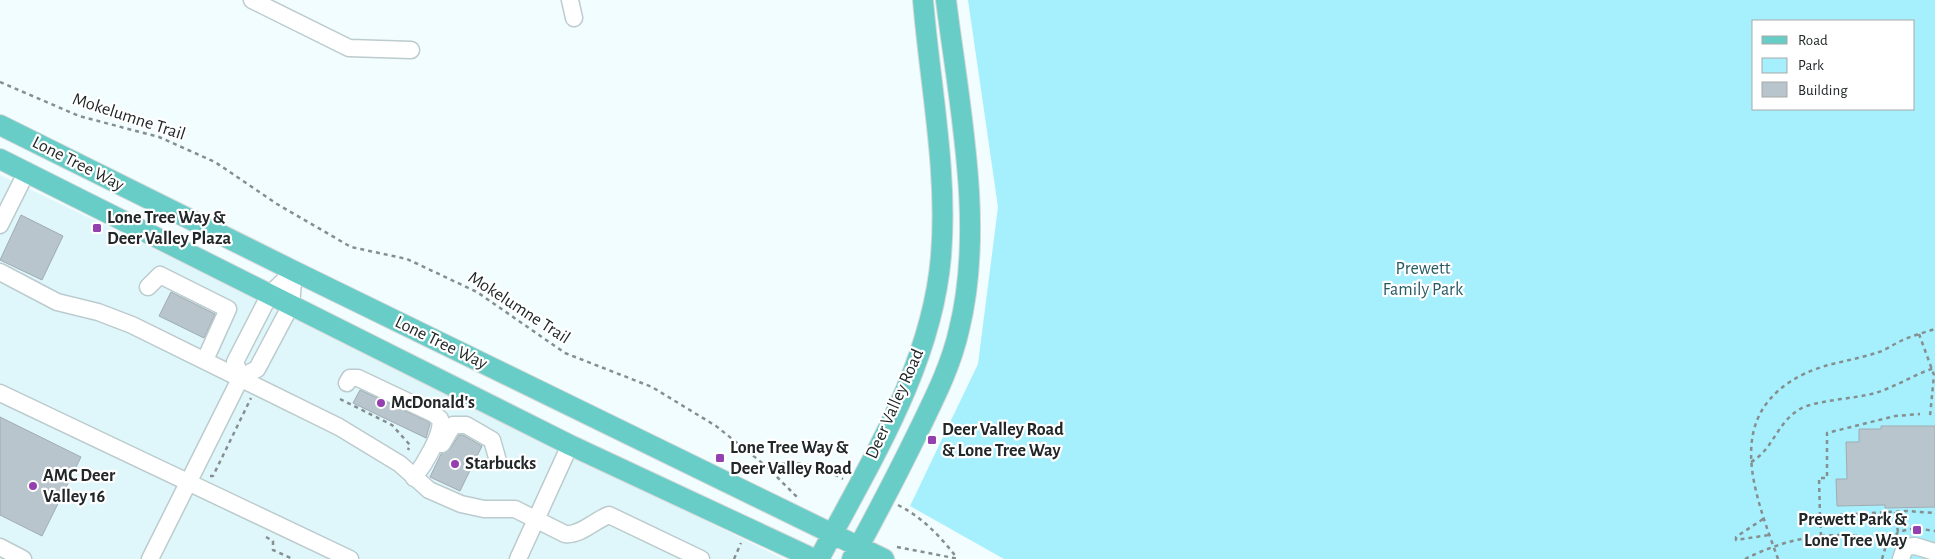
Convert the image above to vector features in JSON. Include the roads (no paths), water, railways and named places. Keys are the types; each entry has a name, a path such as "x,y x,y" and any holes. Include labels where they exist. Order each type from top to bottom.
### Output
{"main road":[{"name":"Deer Valley Road","path":"819,559 858,486 914,369 932,312 941,257 943,195 923,0"},
{"name":"Deer Valley Road","path":"855,553 886,499 942,383 960,330 968,278 970,197 946,0"},
{"name":"Lone Tree Way","path":"0,125 294,272 832,533 855,553 889,552"},
{"name":"Lone Tree Way","path":"0,159 570,445 814,559"}],"lane":[{"path":"252,0 349,48 411,50"},
{"path":"570,0 574,18"},
{"path":"0,224 27,171"},
{"path":"0,272 57,302 98,312 132,325 260,387 369,444 461,504 484,509 515,509 565,534 572,535 600,518 609,515 701,559"},
{"path":"150,559 194,485 240,377 235,362 270,294 294,272"},
{"path":"240,377 257,369 291,304 294,272"},
{"path":"148,286 160,275 228,309 205,360"},
{"path":"347,384 350,378 358,378 434,414 440,419 440,431 419,477"},
{"path":"0,393 350,559"},
{"path":"419,477 453,425 466,425 488,436 495,446 498,462"},
{"path":"518,559 570,445"},
{"path":"1901,559 1905,547 1910,545 1935,552"},
{"path":"0,547 23,559"}],"place":[{"name":"Lone Tree Way & Deer Valley Plaza","path":"97,228"},
{"name":"McDonald's","path":"381,403"},
{"name":"Deer Valley Road & Lone Tree Way","path":"932,440"},
{"name":"Lone Tree Way & Deer Valley Road","path":"720,458"},
{"name":"Starbucks","path":"455,464"},
{"name":"AMC Deer Valley 16","path":"33,486"},
{"name":"Prewett Park & Lone Tree Way","path":"1917,530"}],"park label":[{"name":"Prewett Family Park","path":"1423,279"}]}
